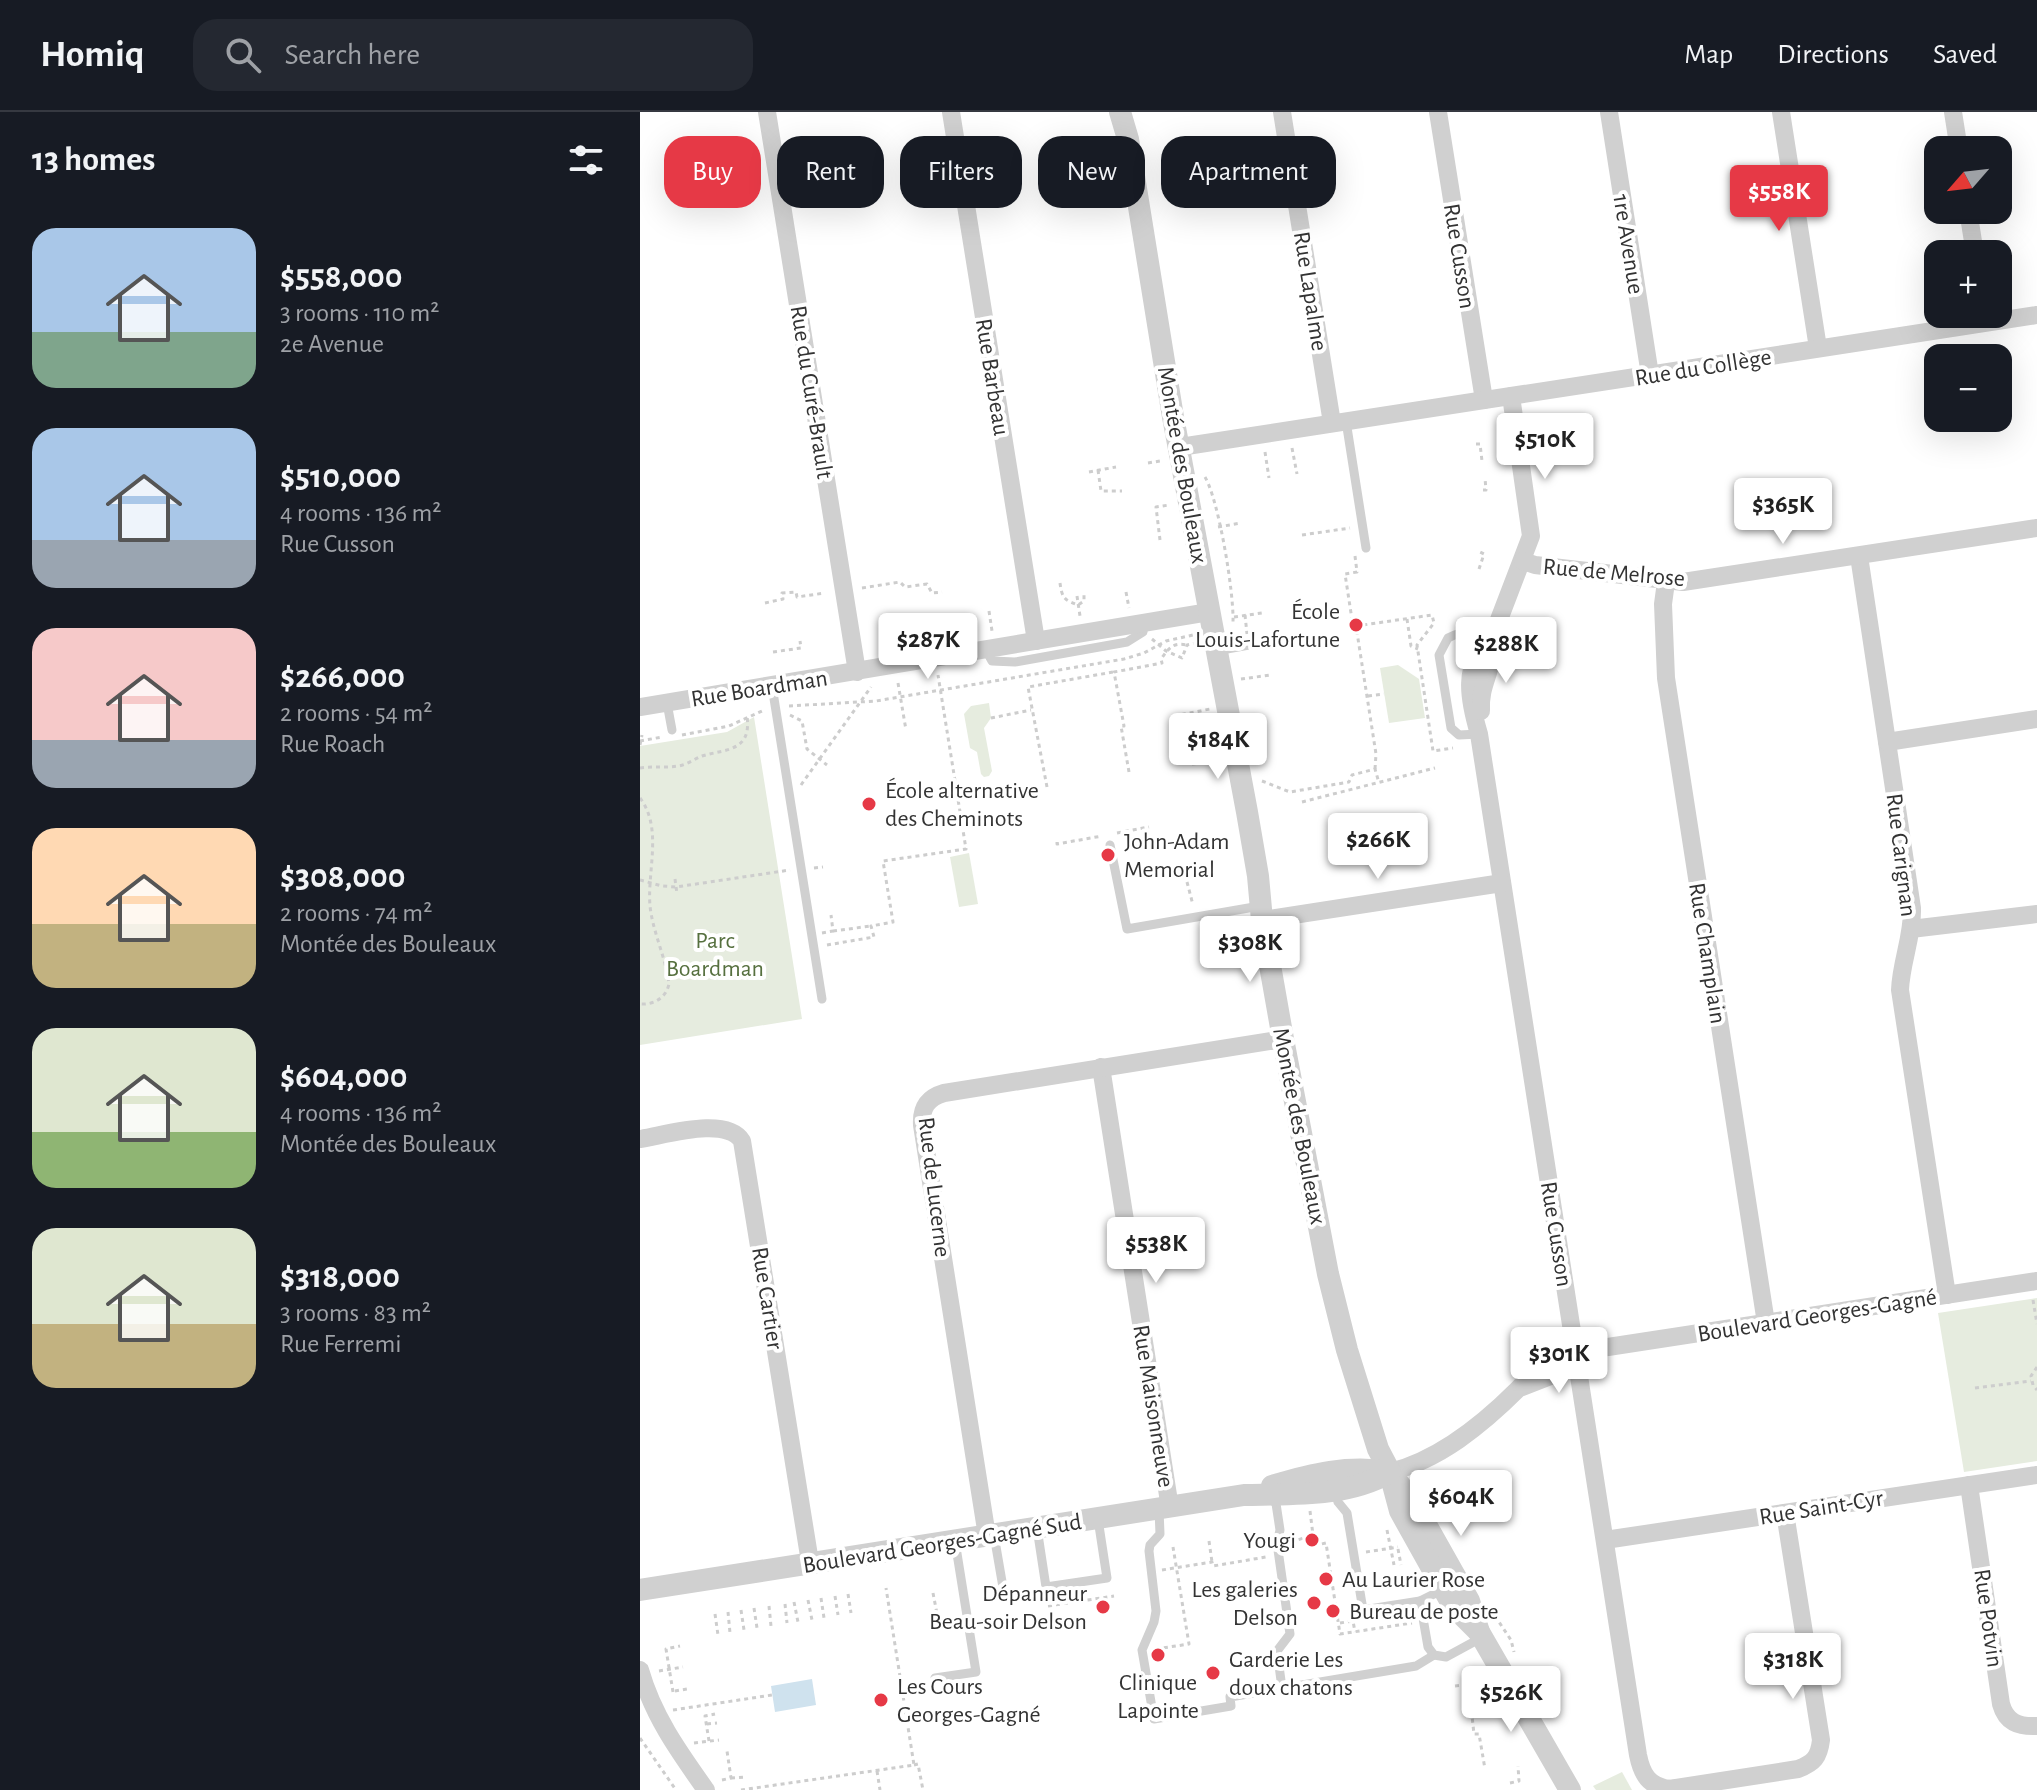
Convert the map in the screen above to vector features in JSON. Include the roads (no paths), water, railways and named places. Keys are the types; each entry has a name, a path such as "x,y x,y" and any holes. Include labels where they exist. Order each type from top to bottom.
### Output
{"street":[{"name":"Rue du Curé-Brault","path":"767,112 857,672"},
{"name":"Rue Barbeau","path":"951,112 1036,641"},
{"name":"Montée des Bouleaux","path":"1120,112 1128,139 1180,447 1215,616 1208,647 1250,825 1261,913 1283,1039 1339,1324 1377,1446 1462,1587 1480,1635 1570,1790"},
{"name":"Rue Lapalme","path":"1282,112 1339,422"},
{"name":"Rue Cusson","path":"1438,112 1484,400"},
{"name":"1re Avenue","path":"1609,112 1650,375"},
{"path":"1781,112 1818,348"},
{"path":"1953,112 1957,136"},
{"name":"Rue du Collège","path":"2012,316 2037,315"},
{"name":"Rue du Collège","path":"1180,447 1650,375 1930,328"},
{"name":"Rue Cusson","path":"1511,396 1531,527 1530,543 1492,638 1480,650 1470,679 1470,702 1479,734 1640,1766 1647,1779 1660,1788 1798,1769 1809,1765 1819,1752 1819,1729 1785,1513"},
{"name":"Rue de Melrose","path":"1523,561 1535,565 1683,582 2037,528"},
{"name":"Rue Carignan","path":"1859,556 1912,908 1900,990 1947,1295"},
{"name":"Rue Champlain","path":"1666,582 1663,604 1666,678 1766,1323"},
{"name":"Rue Boardman","path":"640,707 857,672 983,643 1036,641 1215,616"},
{"path":"1887,742 2037,719"},
{"path":"1261,913 1502,883"},
{"path":"1911,929 2037,914"},
{"name":"Rue de Lucerne","path":"991,1535 922,1113 932,1098 944,1093 1283,1039"},
{"name":"Rue Maisonneuve","path":"1101,1067 1164,1509"},
{"name":"Rue Cartier","path":"640,1139 724,1127 742,1141 810,1562"},
{"name":"Boulevard Georges-Gagné","path":"1390,1472 1414,1466 1447,1448 1519,1388 1550,1356 1576,1356 1597,1348 1947,1295 2035,1290"},
{"name":"Boulevard Georges-Gagné Sud","path":"1274,1490 1311,1476 1363,1467 1390,1472"},
{"name":"Montée des Bouleaux","path":"1390,1472 1400,1511 1453,1606 1480,1635"},
{"name":"Boulevard Georges-Gagné Sud","path":"640,1590 1274,1490 1334,1489 1371,1484 1390,1472"},
{"name":"Rue Saint-Cyr","path":"1605,1540 2037,1475"},
{"name":"Rue Potvin","path":"1969,1485 2003,1711 2014,1723 2037,1726"},
{"path":"649,1670 650,1698 667,1732 714,1785"}],"lane":[{"path":"1339,422 1366,548"},
{"path":"983,643 992,661 1015,662 1127,642 1139,635 1142,626"},
{"path":"1479,734 1459,735 1451,728 1439,655 1448,638 1464,632 1477,632 1492,638"},
{"path":"1208,647 1249,645"},
{"path":"772,686 822,999"},
{"path":"667,703 673,734"},
{"path":"1110,845 1127,929 1261,913"},
{"path":"1334,1489 1347,1513 1363,1610 1420,1601 1444,1589"},
{"path":"1274,1490 1280,1530 1277,1543 1290,1634 1277,1651 1282,1688"},
{"path":"1164,1509 1160,1534 1150,1545 1149,1551 1155,1617 1142,1650 1154,1719 1231,1706 1230,1697 1416,1666 1434,1655 1446,1657 1480,1635"},
{"path":"1037,1528 1046,1587 1107,1578 1098,1519"},
{"path":"991,1535 1005,1599"},
{"path":"935,1678 976,1672 955,1541"},
{"path":"1420,1601 1428,1647 1434,1655"}],"water":[{"path":"812,1679 816,1705 775,1712 771,1686"}],"place":[{"name":"École Louis-Lafortune","path":"1356,625"},
{"name":"École alternative des Cheminots","path":"869,804"},
{"name":"John-Adam Memorial","path":"1108,855"},
{"name":"Yougi","path":"1312,1540"},
{"name":"Au Laurier Rose","path":"1326,1579"},
{"name":"Les galeries Delson","path":"1314,1603"},
{"name":"Dépanneur Beau-soir Delson","path":"1103,1607"},
{"name":"Bureau de poste","path":"1333,1611"},
{"name":"Clinique Lapointe","path":"1158,1655"},
{"name":"Garderie Les doux chatons","path":"1213,1673"},
{"name":"Les Cours Georges-Gagné","path":"881,1700"}],"park label":[{"name":"Parc Boardman","path":"715,954"}]}
